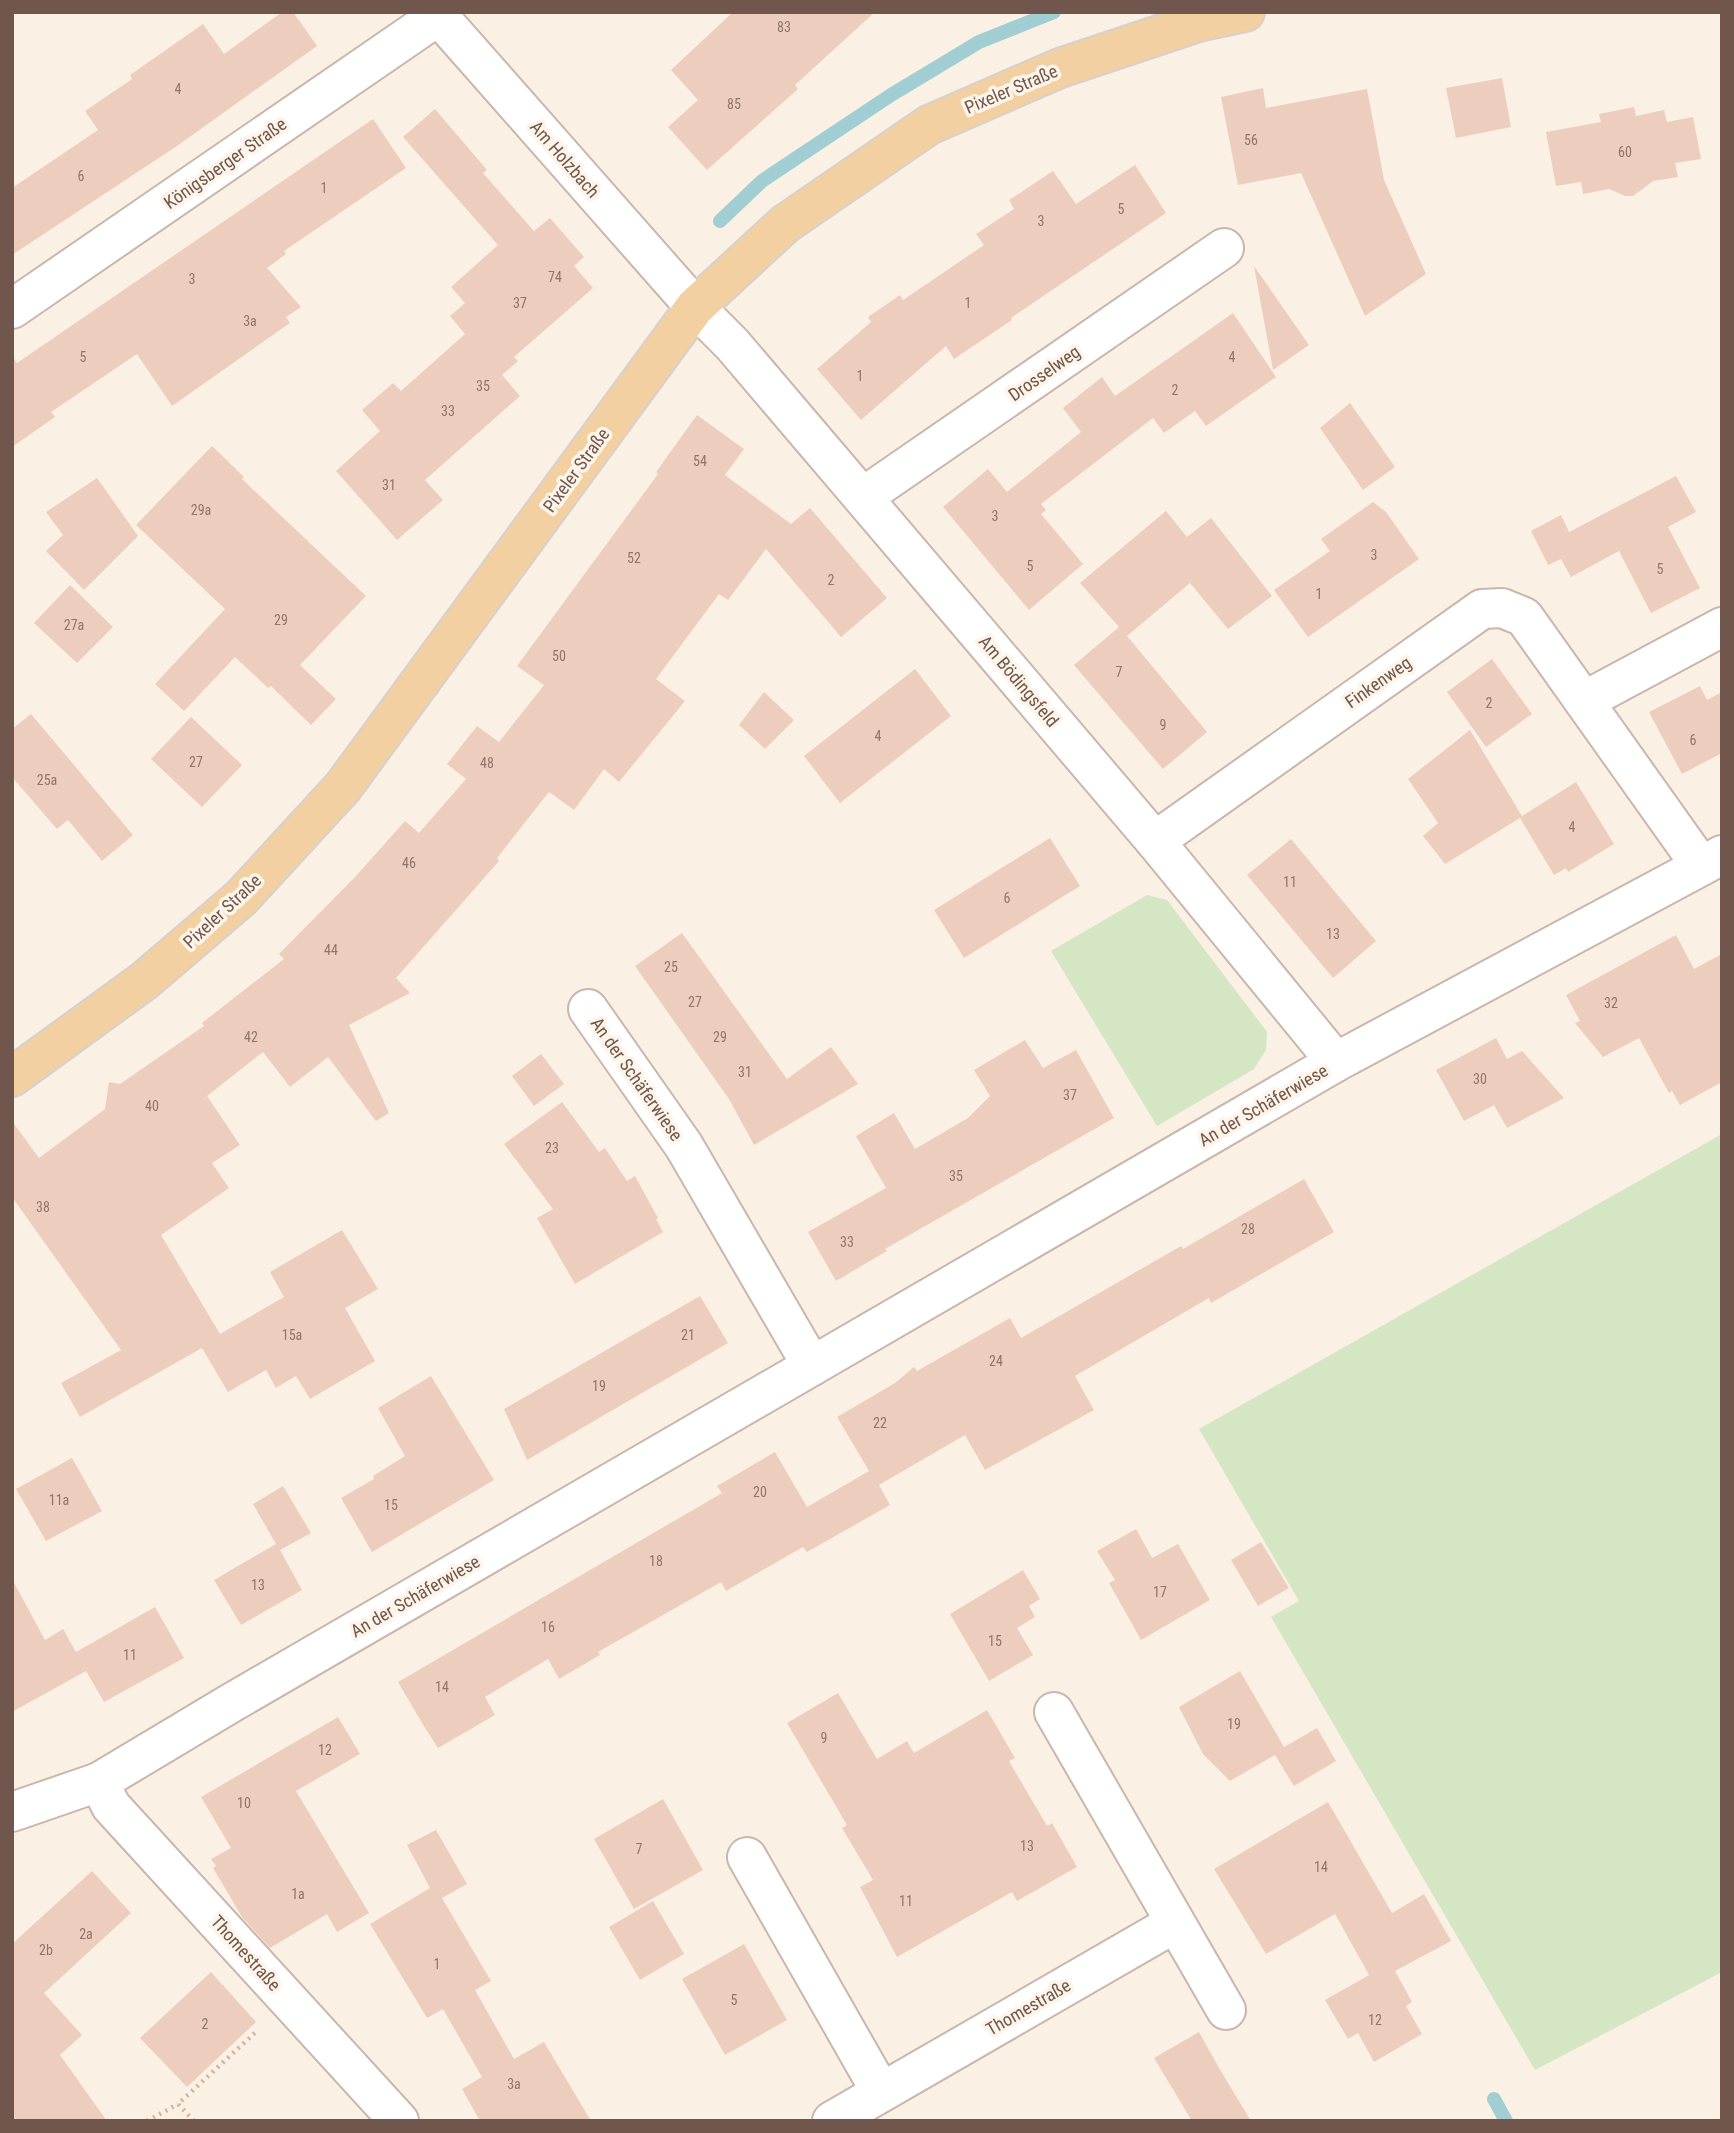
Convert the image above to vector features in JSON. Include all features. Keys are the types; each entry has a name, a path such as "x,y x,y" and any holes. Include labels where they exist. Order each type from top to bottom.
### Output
{"main road":[{"name":"Pixeler Straße","path":"12,1077 133,989 241,898 343,787 695,307 785,224 929,125 1060,68 1198,22 1245,12"}],"street":[{"name":"Am Holzbach","path":"436,14 695,307"},
{"name":"Königsberger Straße","path":"12,309 436,14"},
{"name":"Drosselweg","path":"863,498 1224,248"},
{"name":"Am Bödingsfeld","path":"695,307 732,344 1155,841 1336,1062"},
{"name":"Finkenweg","path":"1155,841 1482,609 1502,608 1524,617 1584,701 1712,860"},
{"path":"1584,701 1722,627"},
{"name":"An der Schäferwiese","path":"12,1812 99,1782 230,1703 1336,1062 1712,860"},
{"name":"An der Schäferwiese","path":"588,1009 684,1146 812,1366"},
{"path":"1054,1713 1226,2010"},
{"name":"Thomestraße","path":"99,1782 111,1806 398,2121"},
{"path":"747,1857 881,2092"},
{"name":"Thomestraße","path":"832,2121 1175,1923"}],"path":[{"path":"147,2121 178,2104 289,2001"},
{"path":"178,2104 194,2121"}],"green space":[{"path":"1147,895 1167,900 1267,1032 1266,1050 1254,1069 1157,1126 1051,951"},
{"path":"1722,1134 1722,1972 1535,2070 1271,1617 1299,1601 1199,1429"}],"building":[{"path":"282,12 293,12 317,46 177,146 12,255 12,188 98,130 85,111 132,79 130,75 203,24 224,54"},
{"path":"733,12 875,12 795,85 798,89 707,170 668,127 698,100 671,70"},
{"path":"1502,78 1511,127 1456,138 1446,88"},
{"path":"1263,88 1266,108 1367,89 1384,180 1426,274 1365,316 1301,173 1238,185 1221,97"},
{"path":"1634,107 1636,116 1664,110 1667,122 1693,117 1701,159 1675,163 1678,177 1653,181 1633,196 1625,196 1609,189 1583,194 1581,182 1556,186 1546,132 1601,122 1599,114"},
{"path":"435,109 487,170 483,173 534,231 550,218 584,257 574,266 593,288 514,357 518,361 502,375 520,396 425,480 443,500 397,540 336,471 380,431 362,410 393,383 401,391 465,334 450,316 465,303 451,287 498,245 403,137"},
{"path":"373,119 406,168 284,251 286,254 267,268 301,307 286,317 290,323 172,406 137,354 51,412 55,417 12,447 12,356 17,363"},
{"path":"1135,165 1166,213 954,359 946,346 861,420 817,369 871,322 868,317 900,295 903,300 984,245 976,234 1014,209 1009,200 1053,171 1076,204"},
{"path":"1254,266 1309,345 1273,370"},
{"path":"1233,313 1276,377 1206,426 1195,411 1164,433 1153,418 1041,504 1046,510 1041,514 1083,564 1029,610 943,507 988,469 1007,492 1081,432 1063,408 1102,377 1115,396"},
{"path":"1350,403 1395,467 1363,490 1320,428"},
{"path":"697,415 744,449 725,475 791,524 810,508 887,598 841,637 766,549 728,600 719,594 656,679 685,701 619,782 604,769 574,810 549,792 497,858 499,861 396,978 410,993 349,1025 389,1113 376,1121 328,1057 290,1087 263,1052 207,1096 240,1145 212,1163 229,1188 161,1235 220,1334 284,1297 270,1272 342,1230 378,1289 345,1308 375,1361 310,1399 296,1376 276,1388 266,1370 228,1392 202,1348 80,1417 61,1383 121,1350 12,1197 12,1121 39,1158 105,1109 109,1082 120,1084 204,1026 202,1023 284,959 279,954 356,876 405,821 419,833 466,779 447,764 477,726 499,742 544,685 517,666 658,474 656,472"},
{"path":"212,446 244,477 242,479 366,596 300,665 336,699 311,725 271,686 268,688 235,657 184,711 155,684 225,609 136,525"},
{"path":"1676,476 1696,512 1668,527 1700,588 1651,613 1619,551 1571,577 1561,559 1548,565 1531,531 1561,515 1569,532"},
{"path":"97,478 138,536 84,590 46,551 63,535 46,512"},
{"path":"1373,502 1386,512 1419,559 1308,637 1274,590 1330,551 1321,539"},
{"path":"1166,511 1187,537 1211,518 1272,596 1228,629 1190,583 1127,636 1207,732 1163,769 1074,665 1119,627 1080,583"},
{"path":"70,585 113,627 77,663 34,623"},
{"path":"1492,659 1532,714 1486,747 1447,692"},
{"path":"915,669 951,716 840,803 804,756"},
{"path":"1700,686 1707,700 1722,692 1722,753 1682,774 1649,712"},
{"path":"764,692 794,720 765,749 739,725"},
{"path":"31,714 133,835 102,861 68,820 57,829 12,777 12,729"},
{"path":"191,717 242,765 202,807 151,759"},
{"path":"1470,730 1522,816 1576,782 1614,844 1568,872 1566,868 1554,875 1520,818 1445,864 1423,836 1438,823 1408,779"},
{"path":"1050,838 1080,886 964,958 934,910"},
{"path":"1291,839 1376,941 1333,978 1247,875"},
{"path":"682,933 787,1079 831,1047 858,1084 754,1145 729,1099 635,966"},
{"path":"1676,935 1694,969 1722,954 1722,1082 1680,1105 1672,1091 1669,1093 1639,1038 1603,1057 1575,1023 1580,1021 1566,995"},
{"path":"1496,1038 1507,1059 1522,1051 1564,1098 1507,1128 1494,1105 1464,1121 1436,1070"},
{"path":"1025,1040 1043,1068 1076,1050 1114,1118 885,1249 887,1251 836,1281 808,1232 886,1188 856,1136 894,1113 915,1149 968,1118 990,1096 974,1070"},
{"path":"541,1054 564,1084 534,1106 512,1076"},
{"path":"562,1102 599,1152 605,1148 627,1181 635,1176 663,1232 575,1284 537,1218 553,1209 504,1144"},
{"path":"1304,1179 1334,1232 1211,1303 1209,1298 1075,1376 1094,1410 985,1470 965,1435 879,1485 890,1505 807,1552 803,1547 726,1591 721,1582 598,1652 600,1655 559,1679 548,1659 485,1697 495,1715 438,1748 425,1728 398,1682 722,1493 717,1486 775,1452 807,1507 869,1471 837,1417 895,1383 914,1367 917,1371 1010,1318 1021,1338"},
{"path":"700,1296 728,1343 527,1460 504,1409"},
{"path":"431,1376 494,1480 372,1552 341,1498 374,1479 373,1476 405,1456 378,1408"},
{"path":"72,1458 102,1511 46,1541 16,1489"},
{"path":"283,1486 311,1533 280,1550 302,1590 241,1625 214,1580 276,1544 253,1504"},
{"path":"1136,1529 1152,1558 1178,1544 1210,1600 1141,1640 1109,1583 1115,1580 1097,1551"},
{"path":"1261,1542 1289,1588 1258,1606 1231,1560"},
{"path":"1023,1570 1040,1599 1029,1606 1035,1617 1017,1628 1033,1655 989,1681 950,1614"},
{"path":"12,1579 45,1640 63,1629 76,1652 155,1607 184,1658 104,1702 86,1671 12,1712"},
{"path":"1240,1671 1284,1747 1317,1728 1336,1761 1294,1786 1275,1755 1230,1781 1203,1754 1179,1707"},
{"path":"838,1693 877,1759 907,1741 914,1753 987,1710 1015,1758 1009,1761 1047,1826 1052,1823 1077,1867 1017,1901 1012,1892 897,1957 860,1887 873,1880 842,1828 847,1825 787,1723"},
{"path":"338,1717 360,1754 296,1791 369,1913 337,1932 327,1914 270,1948 242,1917 213,1868 216,1866 211,1859 231,1848 201,1797"},
{"path":"663,1799 703,1870 634,1909 594,1839"},
{"path":"1328,1802 1392,1913 1424,1894 1451,1941 1395,1971 1412,2002 1406,2006 1422,2034 1374,2062 1358,2033 1348,2039 1325,2000 1369,1975 1335,1914 1266,1954 1214,1869"},
{"path":"436,1830 467,1884 442,1898 491,1981 475,1990 514,2059 544,2042 591,2121 480,2121 462,2089 482,2077 443,2009 427,2018 370,1924 430,1888 407,1845"},
{"path":"92,1871 131,1913 44,1993 82,2035 60,2055 107,2121 12,2121 12,1944"},
{"path":"653,1901 684,1954 640,1980 609,1927"},
{"path":"744,1944 787,2020 725,2055 682,1979"},
{"path":"211,1972 256,2022 187,2087 140,2038"},
{"path":"1199,2032 1251,2121 1192,2121 1154,2058"}],"waterway":[{"path":"720,221 762,181 891,95 979,42 1054,12"},
{"path":"1494,2099 1506,2121"}]}
